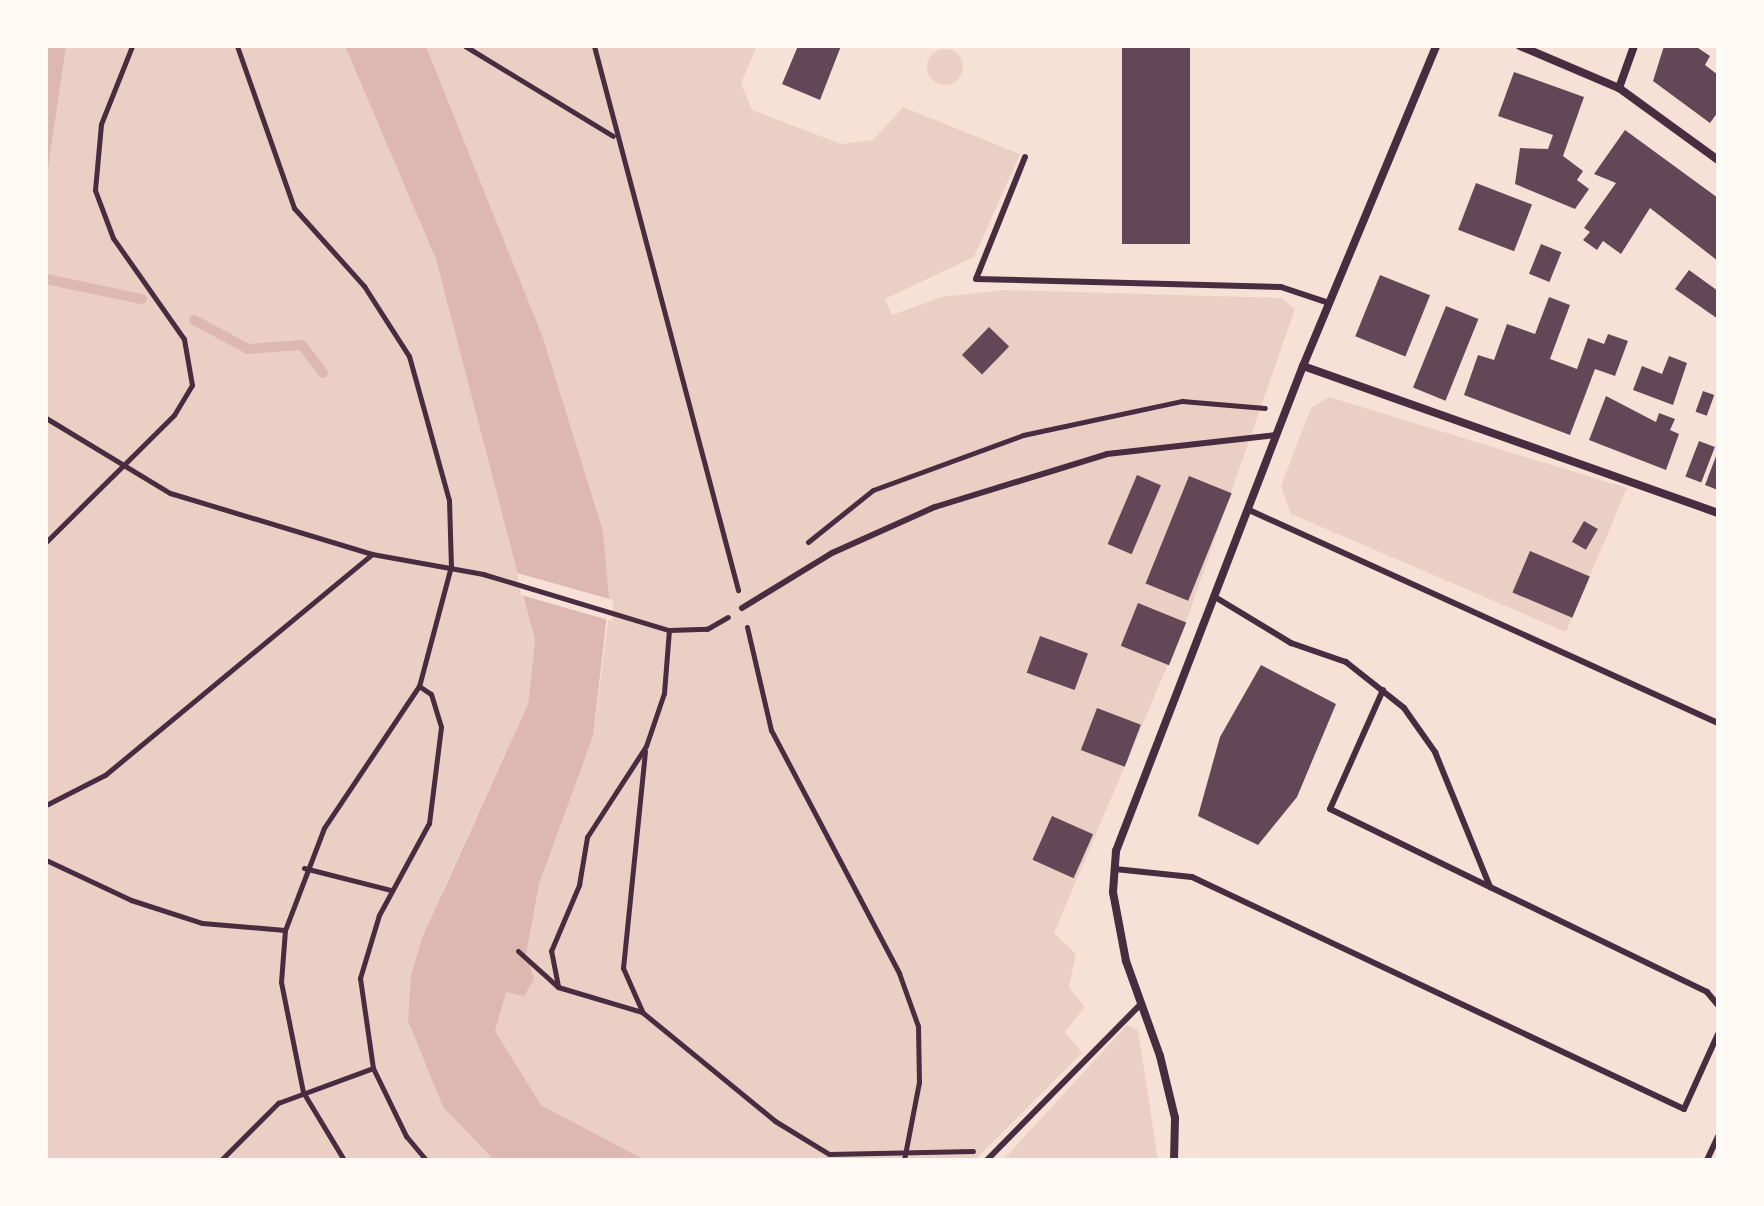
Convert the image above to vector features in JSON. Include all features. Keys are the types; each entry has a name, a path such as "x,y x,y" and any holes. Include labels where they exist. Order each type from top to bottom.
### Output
{"street":[{"path":"1174,1160 1175,1118 1126,961 1115,869 1144,773 1303,366 1436,46"},
{"path":"1520,46 1619,88 1718,160"},
{"path":"1619,88 1634,46"},
{"path":"1303,366 1718,513"}],"lane":[{"path":"1025,157 976,279 1281,287 1329,303"},
{"path":"742,608 786,581 935,507 1107,454 1276,435"},
{"path":"1249,510 1718,723"},
{"path":"1215,597 1291,643 1346,662 1383,690 1435,752 1490,887"},
{"path":"1383,690 1330,809 1707,992 1718,1005"},
{"path":"1115,869 1192,877 1684,1109 1718,1034"},
{"path":"987,1160 1141,1004"},
{"path":"1707,1160 1718,1136"}],"path":[{"path":"46,542 121,464 174,415 192,385 184,339 113,238 95,190 101,124 132,46"},
{"path":"237,46 294,208 364,286 409,356 449,500 451,566 419,686 304,868 285,930 281,982 303,1092 344,1160"},
{"path":"465,46 614,137"},
{"path":"786,581 820,527 873,490 1023,435 1182,401 1286,412"},
{"path":"46,418 170,493 372,554 483,574 659,624 669,630 707,629 742,608"},
{"path":"46,805 105,775 372,554"},
{"path":"642,1012 623,968 646,746 664,693 669,630"},
{"path":"419,686 431,694 441,727 429,823 391,890 360,978 373,1068 406,1136 426,1160"},
{"path":"558,987 551,951 579,885 587,837 646,746"},
{"path":"46,860 202,923 285,930"},
{"path":"304,868 391,890"},
{"path":"518,951 558,987 642,1012 775,1121 829,1154 903,1159 948,1148 994,1154"},
{"path":"221,1160 278,1103 373,1068"}],"shaded area":[{"path":"46,46 345,46 429,239 463,346 535,640 528,704 443,890 408,1021 443,1107 494,1160 46,1160"},
{"path":"46,46 66,46 46,182"},
{"path":"345,46 426,46 543,338 603,531 609,597 593,736 539,884 526,954 534,979 524,996 506,992 495,1031 541,1105 645,1160 494,1160 443,1107 408,1021 411,975 423,936 528,704 535,640 436,259"},
{"path":"426,46 757,46 741,83 752,110 841,144 873,140 903,107 1020,154 974,257 885,299 892,315 942,297 1003,290 1281,298 1295,309 1186,622 1054,933 1076,954 1069,987 1085,1007 1065,1032 1082,1053 975,1160 645,1160 541,1105 506,1055 495,1031 492,992 593,736 608,621 603,531 543,339"},
{"path":"945,49 958,54 963,67 958,80 945,85 932,80 927,67 932,54"},
{"path":"1329,397 1627,488 1566,632 1291,514 1281,486 1311,408"},
{"path":"1127,1025 1138,1030 1158,1160 1003,1160"}],"pier":[{"path":"517,573 613,600 612,621 521,595"}],"building":[{"path":"798,46 841,46 820,100 782,84"},
{"path":"1122,46 1190,46 1190,244 1122,244"},
{"path":"1664,46 1695,46 1710,56 1705,65 1718,75 1718,112 1710,123 1653,81"},
{"path":"1514,72 1584,97 1563,156 1583,171 1577,180 1589,189 1575,209 1515,184 1520,148 1548,149 1553,135 1498,116"},
{"path":"1625,130 1718,198 1718,261 1650,208 1621,254 1603,241 1597,250 1583,240 1590,232 1584,228 1616,183 1594,174"},
{"path":"1476,183 1532,205 1514,251 1458,230"},
{"path":"1541,244 1561,252 1549,282 1529,274"},
{"path":"1689,270 1718,291 1718,319 1675,289"},
{"path":"1380,275 1430,295 1405,356 1355,336"},
{"path":"1549,297 1570,305 1550,359 1577,369 1588,338 1604,344 1608,334 1628,341 1615,376 1595,369 1570,435 1464,395 1478,355 1494,360 1507,324 1535,334"},
{"path":"1446,306 1478,319 1445,401 1413,388"},
{"path":"989,327 1009,346 982,375 962,355"},
{"path":"1669,356 1687,363 1673,405 1633,390 1642,366 1662,374"},
{"path":"1703,391 1714,395 1707,416 1695,412"},
{"path":"1606,396 1656,422 1659,413 1675,419 1670,430 1679,434 1666,470 1589,440"},
{"path":"1699,441 1715,447 1701,483 1685,476"},
{"path":"1718,451 1718,490 1705,485"},
{"path":"1137,475 1161,485 1132,554 1108,544"},
{"path":"1189,476 1232,493 1188,601 1146,584"},
{"path":"1584,521 1598,529 1586,550 1572,542"},
{"path":"1530,551 1590,576 1572,618 1512,592"},
{"path":"1138,603 1186,622 1169,665 1121,646"},
{"path":"1040,636 1088,653 1075,690 1027,673"},
{"path":"1261,665 1336,704 1297,797 1258,845 1198,816 1220,737"},
{"path":"1097,708 1141,725 1125,767 1081,750"},
{"path":"1052,816 1093,834 1074,878 1032,860"}],"waterway":[{"path":"46,279 142,299"},
{"path":"194,320 248,349 302,345 323,373"}]}
